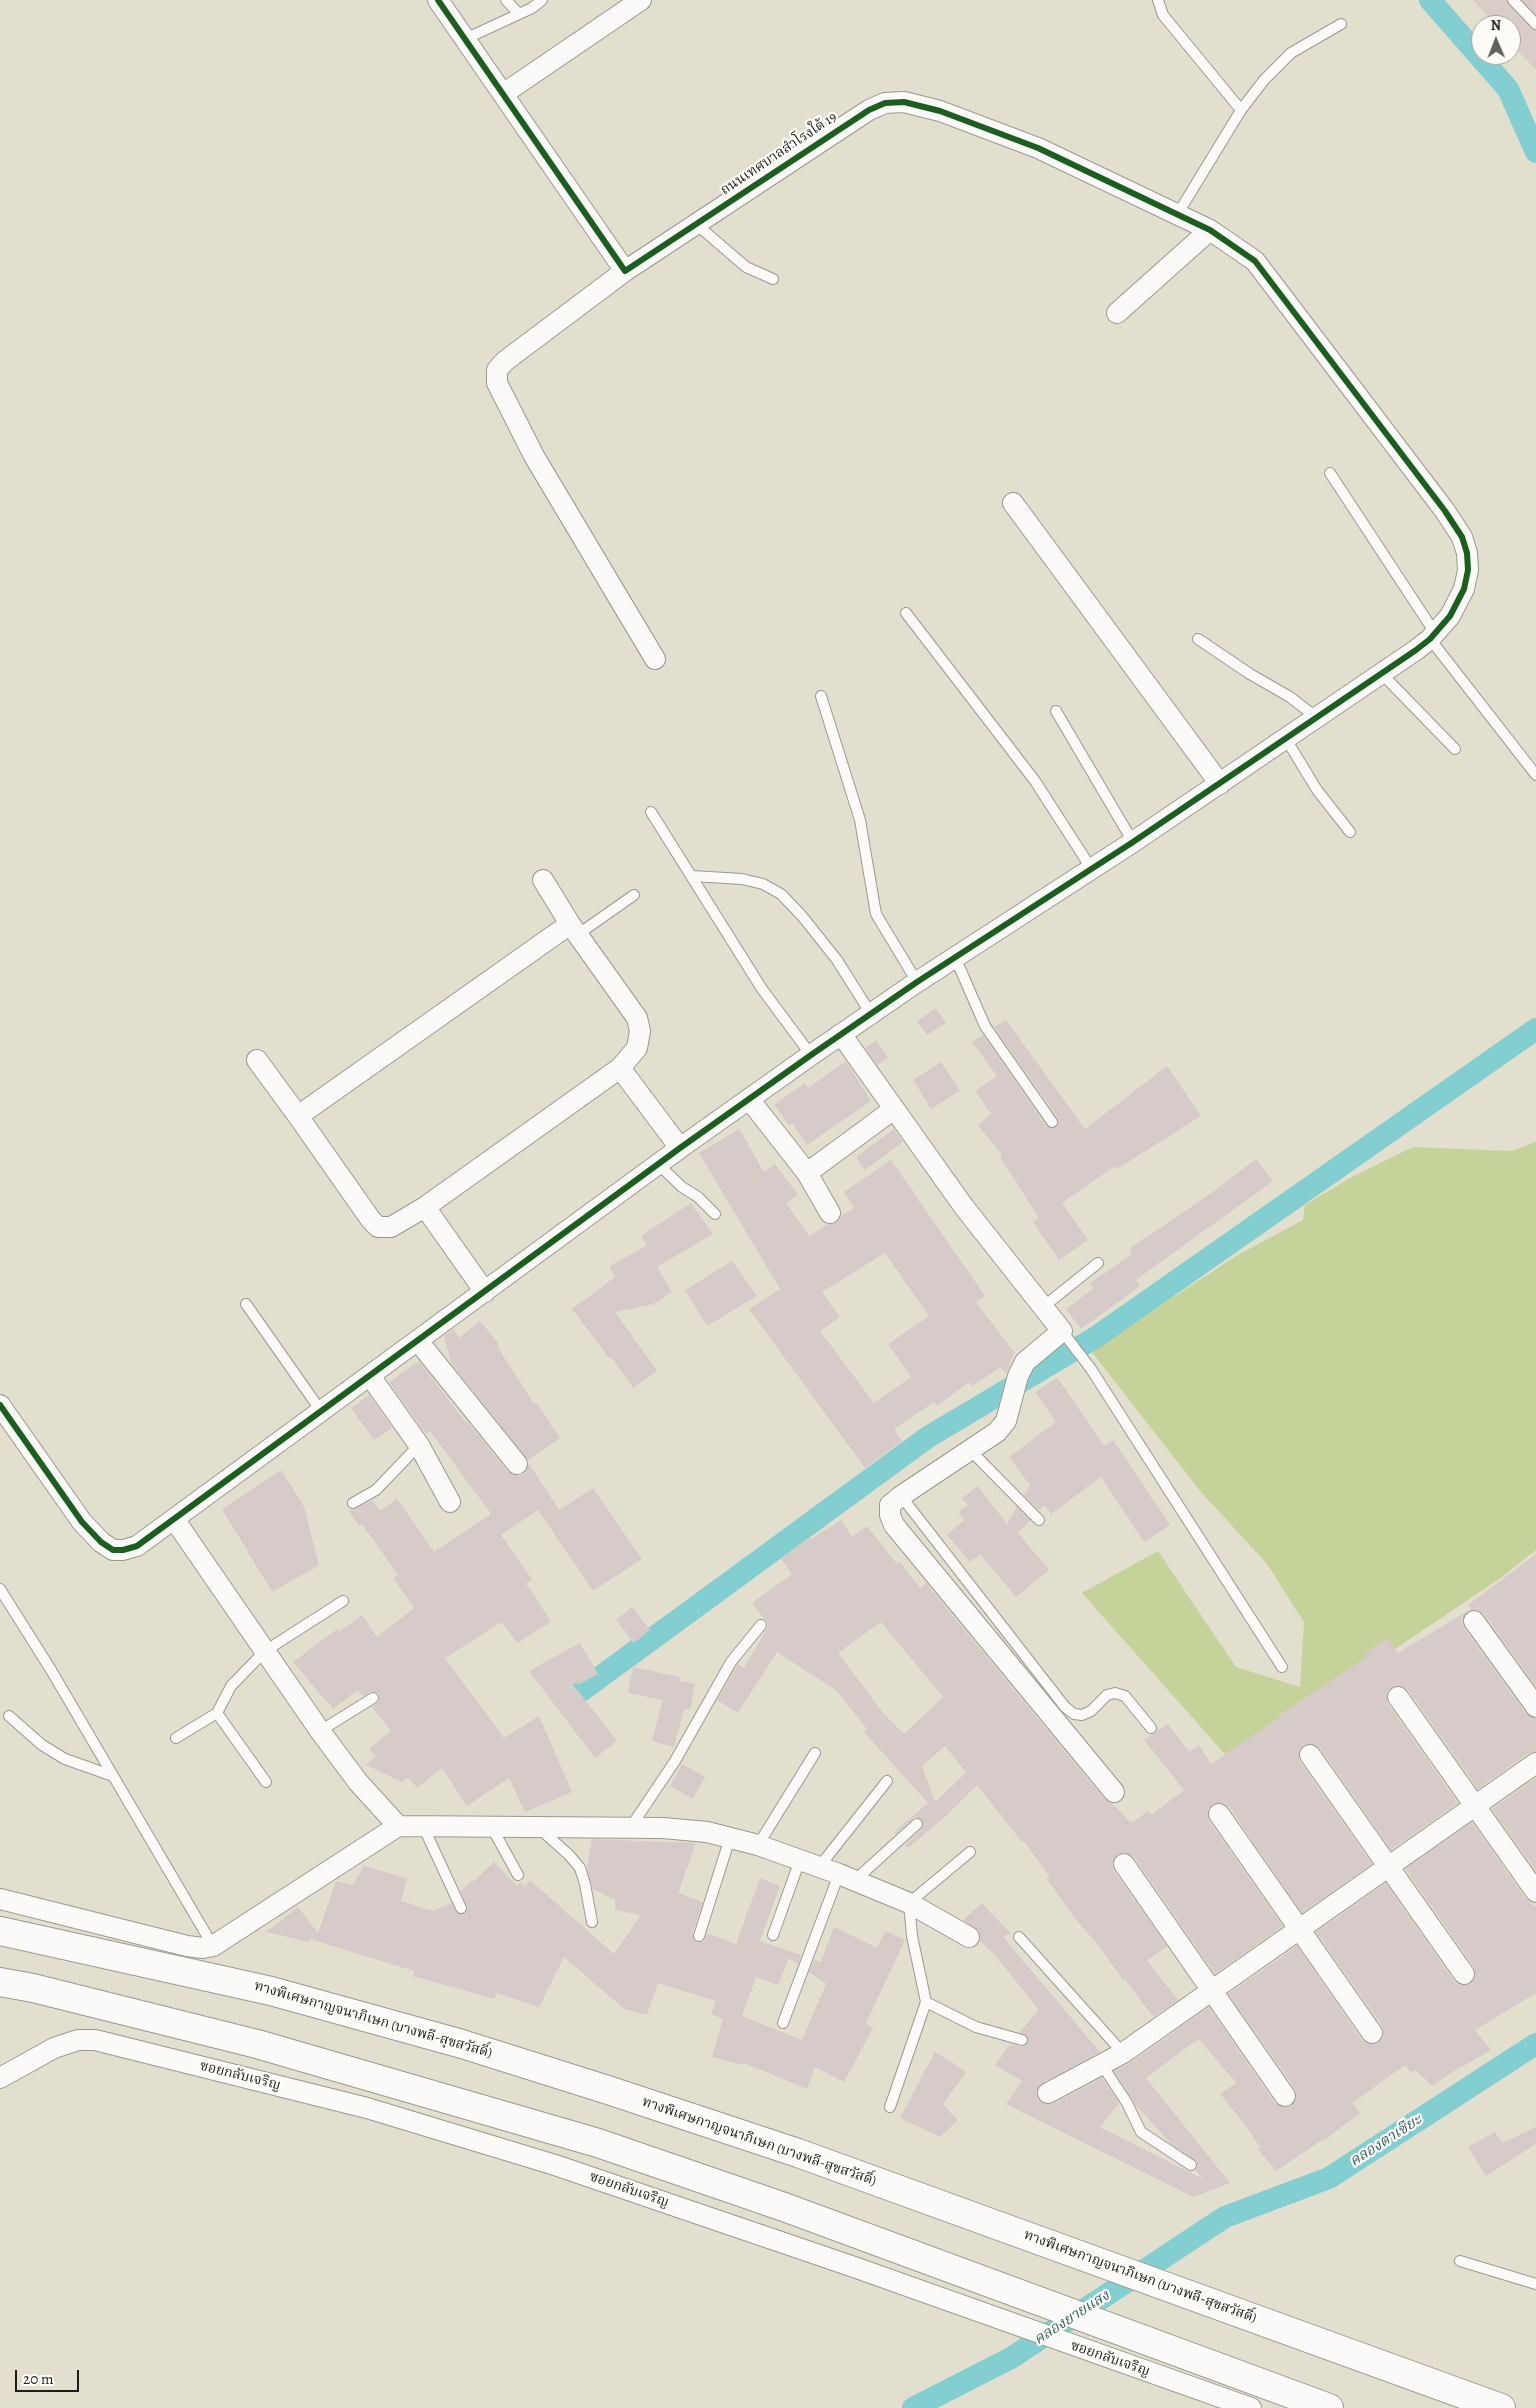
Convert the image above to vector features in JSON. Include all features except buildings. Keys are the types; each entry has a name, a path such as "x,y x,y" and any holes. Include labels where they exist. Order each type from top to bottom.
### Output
{"highway":[{"name":"ทางพิเศษกาญจนาภิเษก (บางพลี-สุขสวัสดิ์)","path":"0,1931 271,1991 462,2044 610,2091 798,2153 1501,2408"},
{"path":"0,1982 33,1988 257,2044 598,2143 784,2207 1329,2408"}],"street":[{"path":"438,0 626,271"},
{"path":"502,94 641,0"},
{"name":"ถนนเทศบาลสำโรงใต้ 19","path":"0,1405 82,1522 101,1542 113,1550 137,1546 658,1164 810,1055 917,982 1133,842 1382,674 1432,636 1450,616 1464,589 1468,570 1467,553 1462,537 1255,261 1210,230 1038,148 940,111 904,102 885,103 868,110 626,271 505,361 497,370 497,382 534,456 654,659"},
{"path":"1117,313 1210,230"},
{"path":"1013,503 1220,784"},
{"path":"257,1060 371,1220 378,1227 391,1227 425,1206 620,1068 637,1048 640,1031 637,1018 574,929 543,880"},
{"path":"298,1116 574,929"},
{"path":"842,1034 964,1207 1062,1331 1025,1362 1018,1376 1006,1421 997,1432 901,1496 890,1505 890,1515 894,1525 1021,1665 1114,1792"},
{"path":"620,1068 680,1148"},
{"path":"749,1099 807,1174 830,1213"},
{"path":"807,1174 894,1109"},
{"path":"425,1206 485,1292"},
{"path":"418,1341 517,1464"},
{"path":"370,1376 419,1444 450,1502"},
{"path":"174,1519 320,1731 358,1782 398,1826"},
{"path":"1474,1620 1536,1707"},
{"path":"1398,1697 1536,1892"},
{"path":"1310,1755 1464,1974"},
{"path":"1048,2093 1123,2053 1536,1763"},
{"path":"1219,1814 1372,2033"},
{"path":"0,1899 187,1946 203,1948 213,1946 398,1826 663,1828 707,1832 758,1845 800,1860 909,1903 969,1938"},
{"path":"1124,1864 1285,2096"},
{"name":"ซอยกลับเจริญ","path":"0,2078 54,2048 78,2040 94,2040 119,2044 367,2108 555,2165 854,2267 1097,2355 1251,2408"}],"lane":[{"path":"506,0 519,14"},
{"path":"465,39 519,14 542,0"},
{"path":"1158,0 1163,15 1241,110"},
{"path":"1513,0 1536,24"},
{"path":"1177,215 1241,110 1264,80 1291,53 1341,24"},
{"path":"696,224 746,268 773,279"},
{"path":"1330,473 1432,636 1536,775"},
{"path":"906,613 1035,781 1091,868"},
{"path":"1198,638 1250,674 1290,697 1317,718"},
{"path":"1382,674 1455,749"},
{"path":"821,696 860,820 876,914 917,982"},
{"path":"1056,711 1133,842"},
{"path":"1286,739 1317,790 1350,832"},
{"path":"651,812 762,989 810,1055"},
{"path":"692,876 742,879 763,884 780,894 802,916 837,960 871,1014"},
{"path":"574,929 634,895"},
{"path":"955,957 985,1026 1052,1122"},
{"path":"658,1164 682,1187 698,1197 715,1214"},
{"path":"1043,1307 1098,1263"},
{"path":"246,1304 321,1411"},
{"path":"1062,1331 1092,1369 1282,1667"},
{"path":"353,1503 376,1490 419,1444"},
{"path":"970,1450 1040,1520"},
{"path":"0,1589 213,1946"},
{"path":"176,1738 217,1713 231,1686 265,1651 343,1601"},
{"path":"630,1828 676,1761 731,1662 760,1625"},
{"path":"1021,1665 1065,1708 1074,1714 1082,1715 1091,1711 1107,1695 1115,1693 1125,1696 1151,1728"},
{"path":"320,1731 373,1698"},
{"path":"217,1713 266,1782"},
{"path":"9,1716 42,1745 65,1759 113,1776"},
{"path":"758,1845 815,1753"},
{"path":"819,1867 887,1782"},
{"path":"783,2023 846,1877 917,1824"},
{"path":"423,1826 461,1908"},
{"path":"491,1826 518,1875"},
{"path":"539,1827 580,1868 592,1922"},
{"path":"700,1936 730,1838"},
{"path":"890,2107 926,2002 912,1936 909,1903 970,1852"},
{"path":"773,1935 800,1860"},
{"path":"1019,1937 1123,2053"},
{"path":"926,2002 976,2027 1022,2040"},
{"path":"1102,2065 1127,2103 1141,2132 1191,2165"},
{"path":"1460,2261 1536,2284"}],"shaded area":[{"path":"1473,0 1536,0 1536,70 1521,54 1521,15 1486,15"}],"green space":[{"path":"1536,1142 1536,1550 1502,1577 1230,1760 1082,1593 1158,1551 1236,1667 1300,1687 1304,1622 1267,1564 1201,1492 1091,1351 1236,1256 1303,1220 1305,1205 1348,1179 1413,1147 1512,1151"}],"waterway":[{"path":"1430,0 1508,89 1536,152"},
{"path":"581,1691 928,1437 1096,1337 1536,1029"},
{"name":"คลองยายแสง","path":"913,2408 1011,2358 1225,2217 1329,2178 1536,2044"}],"cycle path":[{"path":"0,1405 82,1522 101,1542 113,1550 123,1550 137,1546 680,1148 811,1055 917,982 1133,842 1416,650 1430,639 1450,616 1464,589 1468,570 1467,553 1462,537 1445,511 1255,261 1210,230 1038,148 940,111 904,102 885,103 869,110 625,271 438,0"}],"water label":[{"name":"คลองตาเซียะ","path":"1386,2141"}]}
